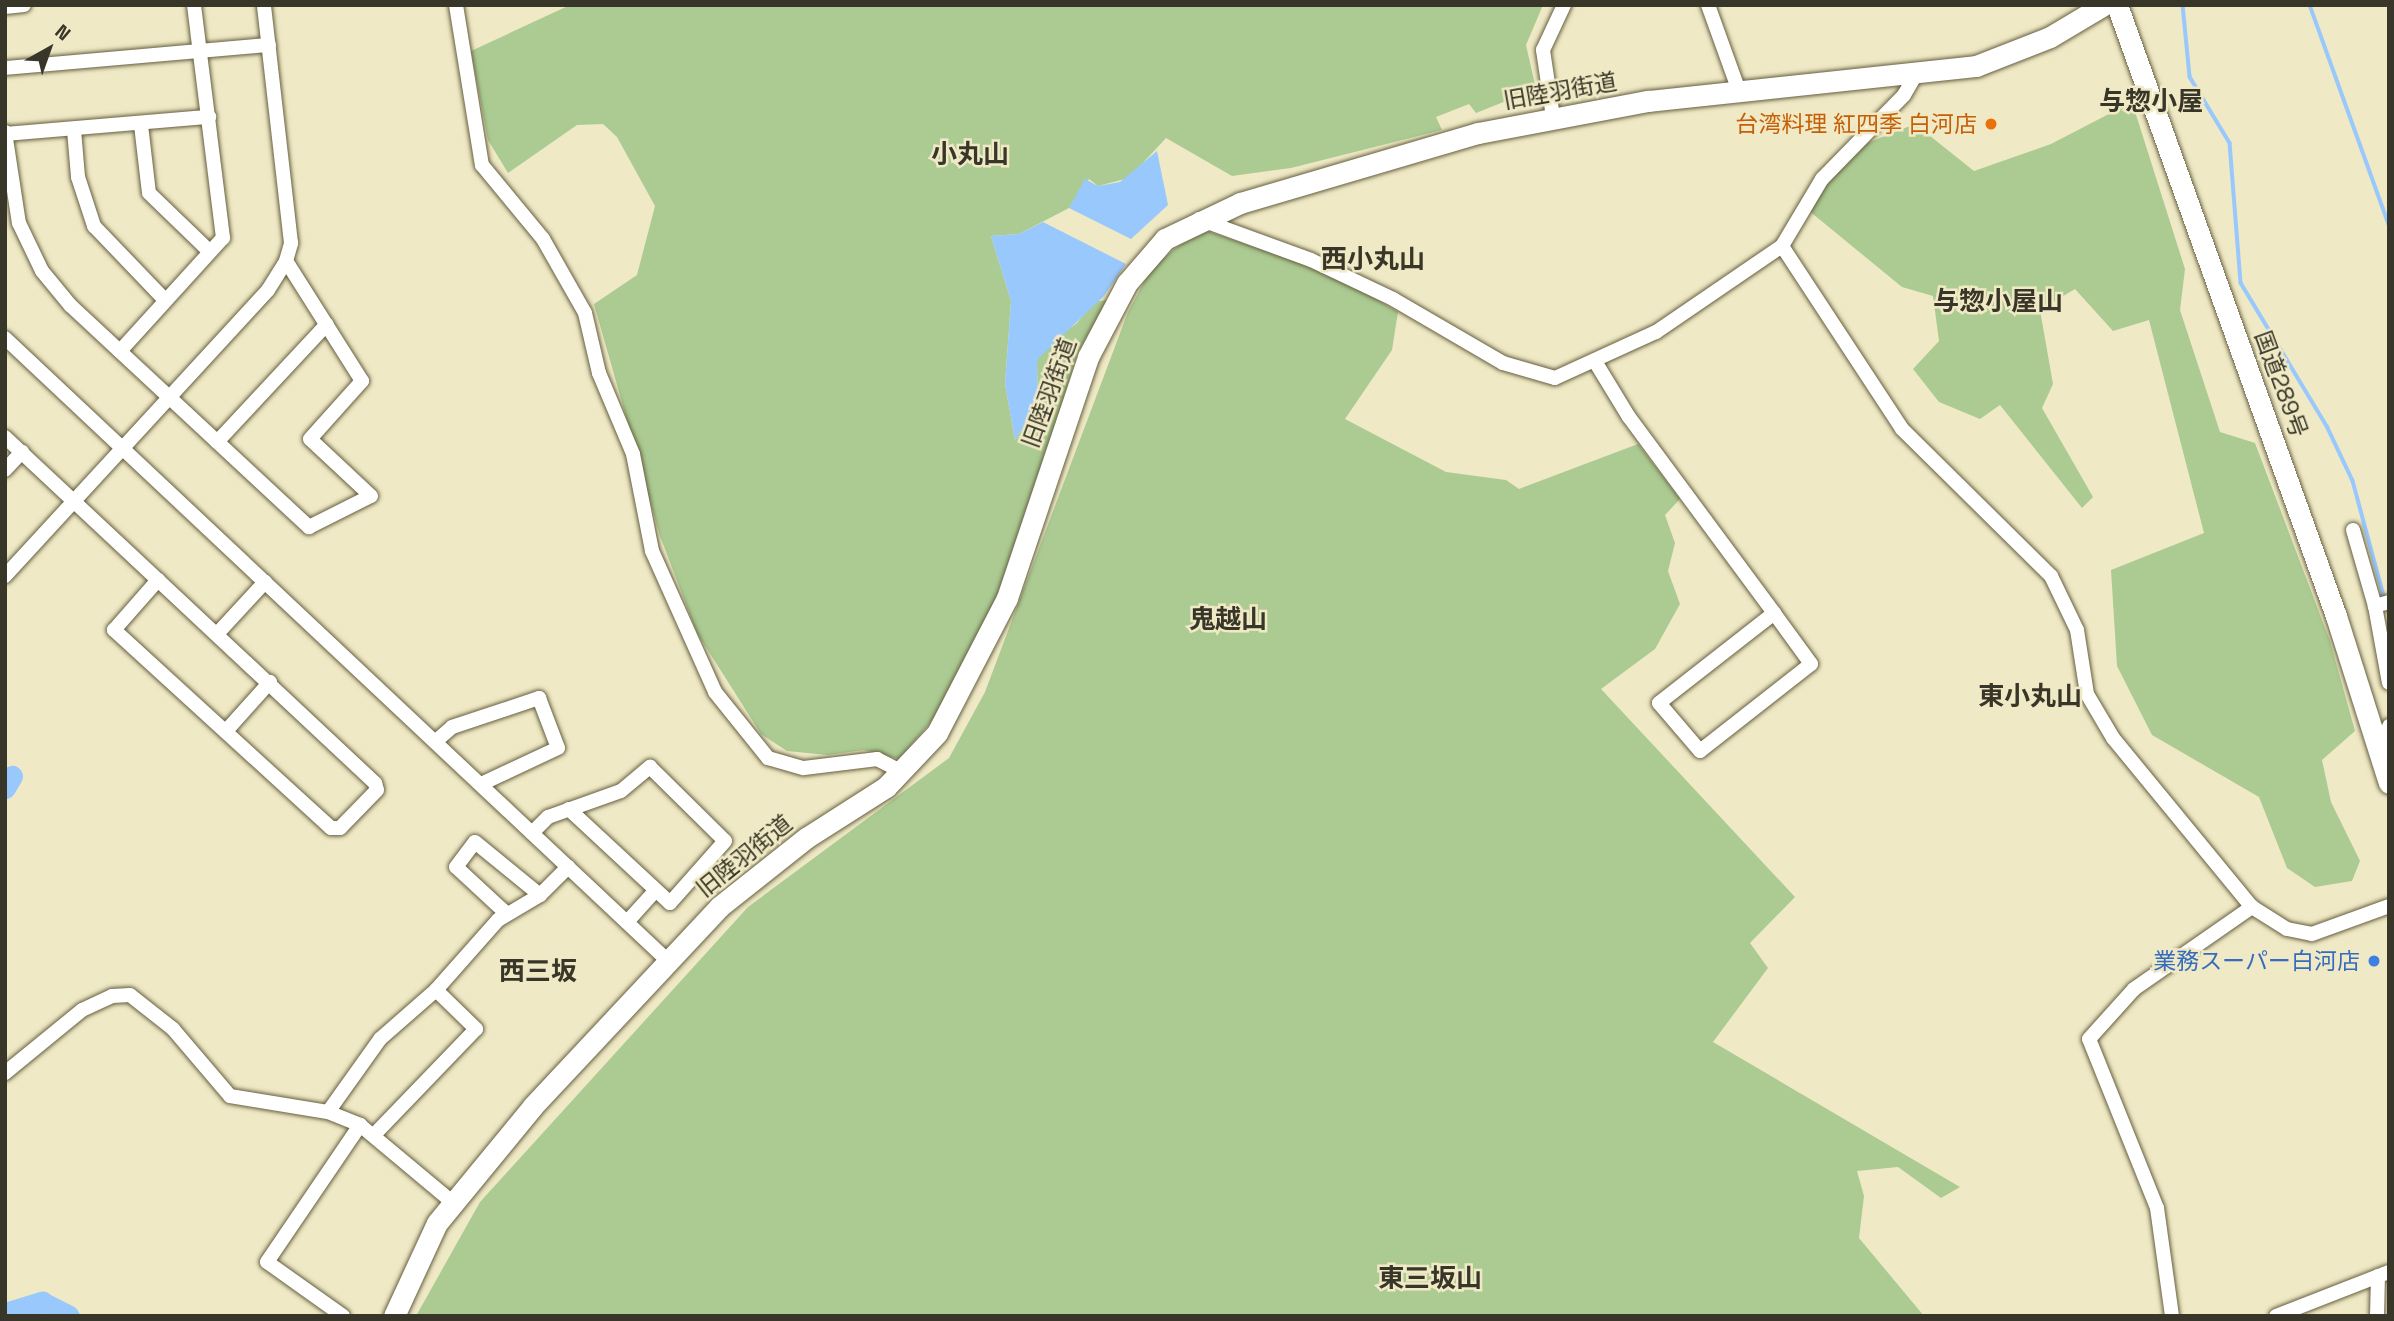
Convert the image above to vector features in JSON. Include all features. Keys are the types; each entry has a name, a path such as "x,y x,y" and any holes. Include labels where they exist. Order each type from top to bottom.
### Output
{"highway":[{"name":"旧陸羽街道","path":"394,1316 422,1249 452,1202 668,961 719,907 776,861 903,772 950,713 1007,598 1068,411 1110,314 1144,260 1198,219 1478,133 1553,117 1915,76 2013,54 2104,5"},
{"name":"国道289号","path":"2117,5 2336,616 2389,783"}],"street":[{"path":"5,7 24,5"},
{"path":"120,351 224,235 194,5"},
{"path":"5,576 268,290 286,261 291,243 264,5"},
{"path":"456,5 482,165 543,239 585,313 599,373 633,454 652,551 715,692 768,758 804,768 877,759 903,772"},
{"path":"1553,117 1543,50 1564,5"},
{"path":"1709,5 1740,94"},
{"path":"5,68 269,45"},
{"path":"1198,219 1311,260 1530,374 1555,378 1597,363 1656,332 1782,246 1836,160 1904,95 1915,76"},
{"path":"209,117 141,125 5,133 12,197 29,248 71,306 309,527 369,500 371,496 310,439 362,381 286,261"},
{"path":"141,125 149,192 209,251"},
{"path":"74,130 78,177 94,226 165,300"},
{"path":"1782,246 1902,429 2051,576 2077,630 2087,694 2113,738 2252,907 2287,929 2312,934 2389,906"},
{"path":"217,442 327,324"},
{"path":"5,338 122,451 436,741 668,961"},
{"path":"1597,363 1629,417 1811,664 1700,751 1659,703 1774,614"},
{"path":"5,437 270,682 377,790 340,828 331,828 114,630 159,580"},
{"path":"5,470 22,452"},
{"path":"2353,530 2382,604 2389,682"},
{"path":"218,634 265,582"},
{"path":"226,732 270,682"},
{"path":"436,741 452,727 539,698 558,748 481,785"},
{"path":"2379,754 2389,726"},
{"path":"532,833 548,817 569,809 621,791 650,767 725,837 670,902 569,809"},
{"path":"507,914 456,867 475,842 540,895"},
{"path":"328,1112 380,1039 436,990 507,914 540,895 568,867"},
{"path":"627,922 655,891"},
{"path":"2172,1316 2157,1208 2089,1039 2134,989 2252,907"},
{"path":"375,1134 476,1029 436,990"},
{"path":"5,1073 57,1027 121,993 173,1028 230,1096 328,1112 360,1125 375,1134 452,1202"},
{"path":"343,1316 267,1262 360,1125"},
{"path":"2276,1316 2383,1274 2377,1316"}],"green space":[{"path":"570,5 1543,5 1526,45 1536,89 1476,113 1469,104 1436,117 1442,130 1291,168 1232,176 1166,138 1129,178 1098,186 1089,179 1069,208 1019,234 991,236 1011,301 1005,384 1015,440 1038,407 1037,360 1044,348 1077,323 1093,302 1107,300 1077,354 1013,568 945,705 899,759 864,750 828,755 787,751 761,734 697,633 660,536 594,304 637,275 655,206 617,137 603,124 577,125 508,173 488,140 471,51"},
{"path":"2132,102 2185,269 2180,310 2220,432 2255,443 2330,641 2355,731 2322,760 2331,802 2360,861 2352,881 2315,887 2287,868 2259,797 2152,735 2117,666 2111,570 2204,533 2149,320 2113,331 2075,289 2040,310 2053,384 2042,408 2093,497 2082,508 2000,405 1980,419 1939,402 1913,369 1939,341 1933,296 1902,287 1808,210 1852,149 1915,124 1974,171 2051,144"},
{"path":"1207,231 1333,274 1398,312 1392,350 1345,419 1446,472 1506,480 1519,489 1638,444 1680,499 1665,515 1675,543 1668,571 1680,604 1655,649 1601,689 1795,897 1750,943 1768,968 1713,1042 1960,1187 1941,1198 1898,1167 1857,1171 1864,1196 1859,1238 1924,1316 416,1316 480,1202 748,907 949,758 985,692 1128,312 1151,269 1184,241"}],"water":[{"path":"1157,151 1168,205 1131,239 1069,208 1085,179 1098,186 1120,182"},
{"path":"1043,222 1126,264 1104,296 1037,360 1038,407 1015,440 1005,384 1011,301 991,236 1019,234"}],"waterway":[{"path":"2183,5 2190,77 2230,143 2241,283 2327,426 2353,481 2385,600"},
{"path":"2310,5 2389,225"},
{"path":"5,788 12,776"},
{"path":"5,1313 42,1302 69,1316"}],"place":[{"name":"台湾料理 紅四季 白河店","path":"1991,124"},
{"name":"業務スーパー白河店","path":"2374,961"}],"district":[{"name":"与惣小屋","path":"2151,102"},
{"name":"小丸山","path":"970,155"},
{"name":"西小丸山","path":"1373,260"},
{"name":"与惣小屋山","path":"1998,302"},
{"name":"鬼越山","path":"1228,620"},
{"name":"東小丸山","path":"2030,697"},
{"name":"西三坂","path":"538,972"},
{"name":"東三坂山","path":"1430,1279"}]}
